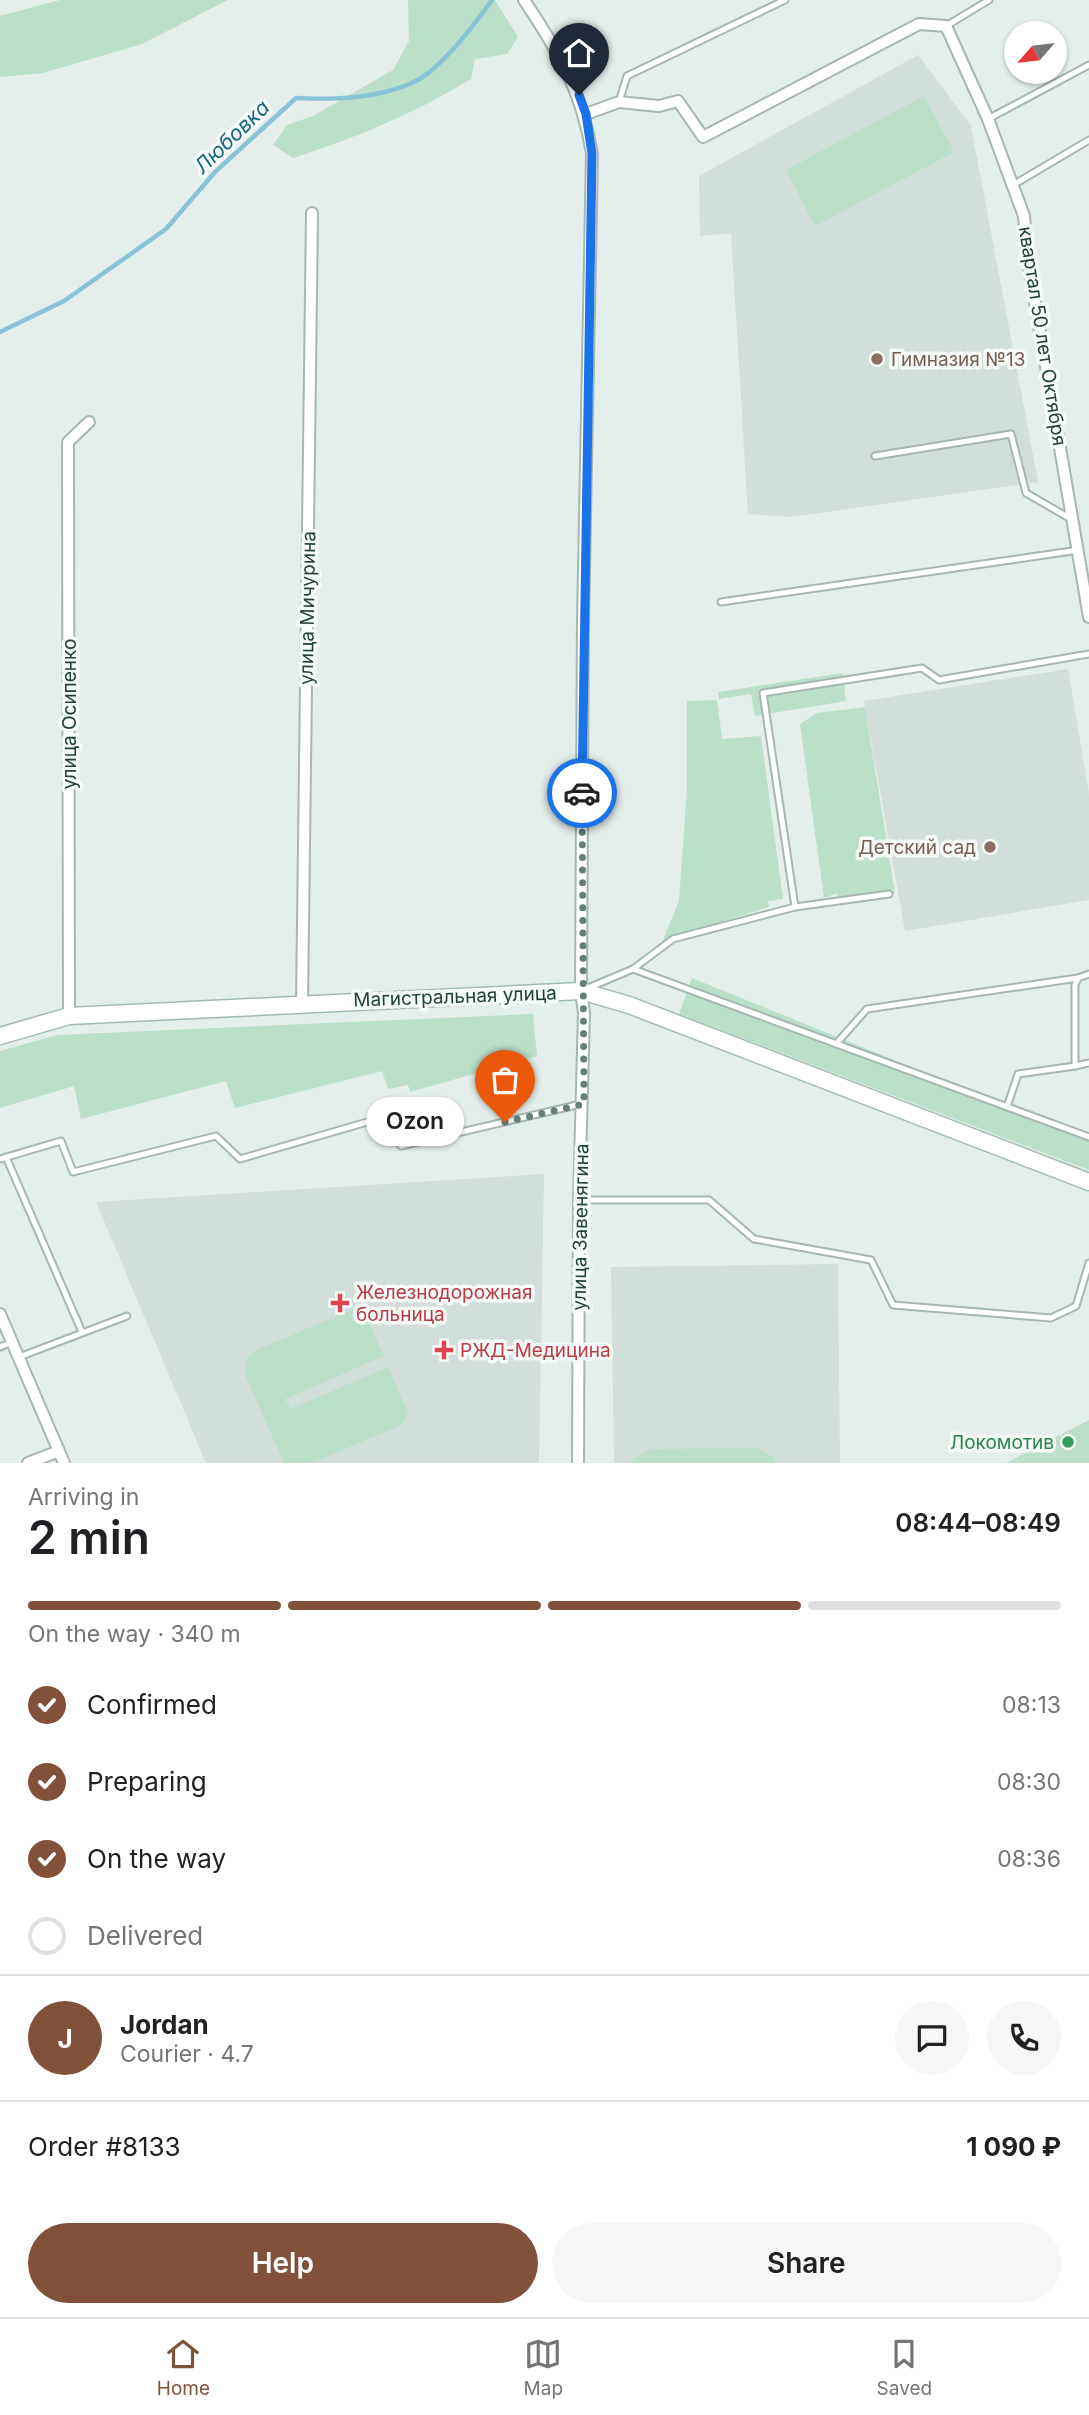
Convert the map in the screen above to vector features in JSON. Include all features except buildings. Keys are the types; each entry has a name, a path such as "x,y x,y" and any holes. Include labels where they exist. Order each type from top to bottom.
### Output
{"main road":[{"name":"Магистральная улица","path":"0,1036 69,1016 582,991 629,1005 1089,1182"}],"street":[{"name":"улица Завенягина","path":"524,0 572,76 586,114 592,154 583,620 584,1104 579,1200 578,1463"},
{"path":"586,114 619,102 659,106 678,101 703,137 919,24 946,26"},
{"name":"квартал 50 лет Октября","path":"946,26 988,119 1024,216 1028,261 1079,550 1086,572 1089,617"},
{"name":"улица Мичурина","path":"302,1003 312,213"},
{"name":"улица Осипенко","path":"69,1016 68,442 89,422"},
{"path":"0,1314 64,1463"},
{"path":"28,1463 59,1451"}],"lane":[{"path":"619,102 627,76 785,0"},
{"path":"946,26 989,0"},
{"path":"988,119 1089,65"},
{"path":"1011,186 1089,140"},
{"path":"875,456 1011,434 1026,493 1074,520"},
{"path":"722,602 1079,550"},
{"path":"795,907 763,694 922,668 939,680 1089,654"},
{"path":"582,991 634,969 673,939 795,907 889,894"},
{"path":"634,969 1089,1137"},
{"path":"836,1044 867,1009 1089,974"},
{"path":"1075,1066 1074,998 1077,978"},
{"path":"1007,1107 1018,1073 1089,1063"},
{"path":"82,1332 3,1158 61,1140 73,1172 216,1136 240,1159 374,1119 401,1146 584,1104"},
{"path":"579,1200 709,1200 754,1239 870,1260 892,1305 1051,1318 1076,1306 1089,1263"},
{"path":"19,1357 127,1316"},
{"path":"0,1347 12,1342"}],"shaded area":[{"name":"Гимназия №13","path":"918,55 971,126 1038,482 791,517 748,514 731,233 700,236 699,176"},
{"name":"Детский сад","path":"1068,669 1089,794 1089,900 905,931 864,701"},
{"name":"Железнодорожная больница","path":"544,1174 539,1463 206,1463 96,1202"},
{"path":"838,1264 840,1463 614,1463 611,1267"}],"green space":[{"path":"60,0 228,0 142,44 43,73 0,77 0,16"},
{"path":"408,0 495,0 518,37 507,54 475,59 471,79 385,124 293,158 273,145 287,125 313,116 393,70 409,41"},
{"path":"924,96 954,152 815,226 786,170"},
{"path":"843,673 846,701 755,716 751,694 719,699 718,692"},
{"path":"717,700 722,739 761,736 783,899 768,901 769,907 688,932 661,945 679,901 687,788 687,701"},
{"path":"865,707 895,893 838,902 837,893 824,898 800,724 817,713"},
{"path":"692,978 1089,1139 1089,1170 679,1014"},
{"path":"533,1014 537,1056 410,1092 408,1085 388,1089 382,1071 235,1108 226,1081 81,1119 74,1086 0,1108 0,1051 57,1035"},
{"path":"352,1310 363,1310 384,1356 285,1399 291,1409 388,1367 407,1410 406,1420 395,1428 311,1463 284,1463 244,1372 247,1359 256,1350"},
{"name":"Локомотив","path":"1089,1420 1089,1463 1006,1463"},
{"path":"756,1448 774,1457 776,1463 630,1463 636,1456 652,1449"}],"waterway":[{"name":"Любовка","path":"0,332 64,301 166,229 215,172 296,98 325,99 371,95 414,82 446,57 492,0"}],"way so far":[{"path":"505,1122 584,1104 582,793"}],"place":[{"name":"Гимназия №13","path":"877,359"},
{"name":"Детский сад","path":"990,847"},
{"name":"Ozon","path":"505,1122"},
{"name":"Железнодорожная больница","path":"340,1303"},
{"name":"РЖД-Медицина","path":"444,1350"},
{"name":"Локомотив","path":"1068,1442"}],"route":[{"path":"579,95 586,114 592,154 582,793"}]}
